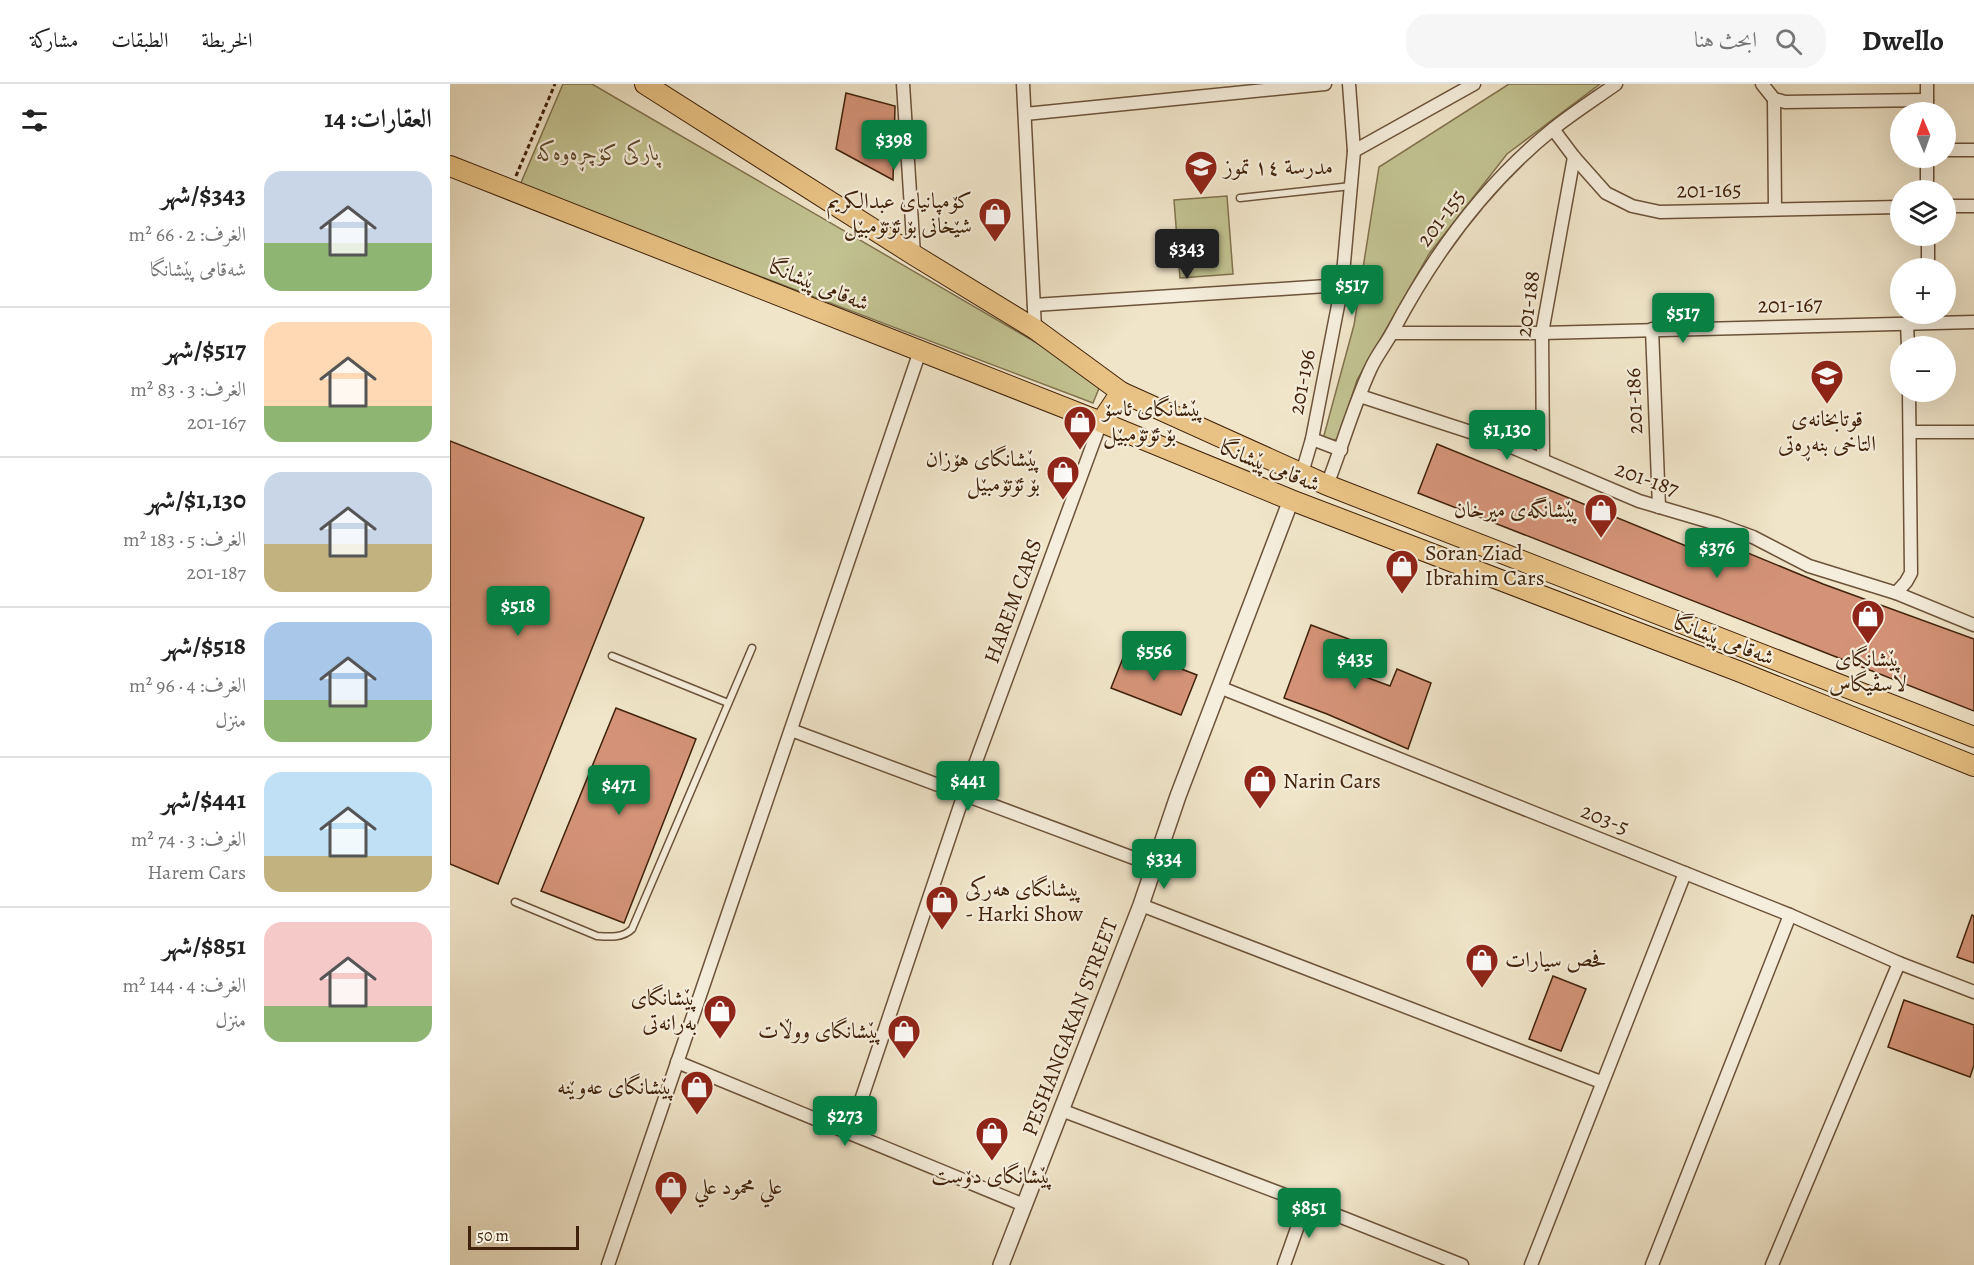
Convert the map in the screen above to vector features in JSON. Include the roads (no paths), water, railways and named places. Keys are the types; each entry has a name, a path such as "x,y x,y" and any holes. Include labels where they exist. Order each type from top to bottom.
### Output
{"main road":[{"name":"شەقامی پێشانگا","path":"645,84 1035,329 1121,392 1327,485 1974,737"},
{"name":"شەقامی پێشانگا","path":"450,166 1101,422 1290,500 1738,671 1974,766"},
{"path":"1101,422 1121,392"},
{"path":"1738,671 1747,647"}],"street":[{"path":"903,84 914,255"},
{"path":"1023,84 1035,329"},
{"path":"1025,114 1325,84"},
{"name":"201-196","path":"1302,473 1312,439 1342,285 1354,151 1349,84"},
{"name":"201-155","path":"1327,485 1370,368 1418,286 1470,213 1508,170 1553,129 1616,84"},
{"path":"1761,84 1774,99 1785,102 1890,105"},
{"path":"1927,84 1927,102"},
{"path":"1354,151 1468,86"},
{"path":"1774,99 1775,209"},
{"name":"201-165","path":"1553,129 1606,193 1632,206 1660,212 1890,207"},
{"path":"1956,150 1974,150"},
{"name":"201-188","path":"1543,459 1542,333 1574,157"},
{"path":"1956,206 1974,206"},
{"path":"1034,305 1342,285"},
{"name":"201-167","path":"1956,320 1974,322"},
{"path":"1907,324 1908,336"},
{"name":"201-167","path":"1392,333 1542,333 1907,324"},
{"name":"201-186","path":"1652,329 1659,507"},
{"path":"608,1265 920,351"},
{"name":"201-187","path":"1360,396 1471,431 1543,459 1639,501 1753,537 1809,566 1896,593 1974,625"},
{"path":"1896,593 1911,573 1910,402"},
{"name":"HAREM CARS","path":"850,1133 964,794 1101,422"},
{"path":"1911,432 1974,432"},
{"path":"1312,439 1341,450"},
{"name":"PESHANGAKAN STREET","path":"1001,1265 1141,905 1178,796 1290,500"},
{"name":"203-5","path":"1219,687 1790,915 1899,963 1974,992"},
{"path":"790,730 1155,866"},
{"path":"1530,1265 1684,873"},
{"path":"1141,905 1601,1082"},
{"path":"1652,1265 1790,915"},
{"path":"1772,1265 1899,963"},
{"path":"677,1062 1024,1205"},
{"path":"1061,1110 1462,1265"},
{"path":"1284,1265 1306,1203"}],"lane":[{"path":"1240,198 1352,186"},
{"path":"515,902 597,936 626,935 632,928 752,648"},
{"path":"612,656 728,703"}],"place":[{"name":"مدرسة ١٤ تموز","path":"1201,196"},
{"name":"کۆمپانیای عبدالكريم شێخانی بۆ ئۆتۆمبێل","path":"995,243"},
{"name":"قوتابخانەی التاخی بنەڕەتی","path":"1827,405"},
{"name":"پێشانگای ئاسۆ بۆ ئۆتۆمبێل","path":"1080,451"},
{"name":"پێشانگای هۆزان بۆ ئۆتۆمبێل","path":"1063,501"},
{"name":"پێشانگەی میرخان","path":"1601,539"},
{"name":"Soran Ziad Ibrahim Cars","path":"1402,595"},
{"name":"پێشانگای لاسڤیگاس","path":"1868,645"},
{"name":"Narin Cars","path":"1260,810"},
{"name":"پیشانگای هەرکی - Harki Show","path":"942,931"},
{"name":"فحص سيارات","path":"1482,989"},
{"name":"پێشانگای بەرانەتی","path":"720,1040"},
{"name":"پێشانگای ووڵات","path":"904,1060"},
{"name":"پێشانگای عەوێنە","path":"697,1116"},
{"name":"پێشانگای دۆست","path":"992,1162"},
{"name":"علي محمود علي","path":"671,1216"}],"park label":[{"name":"پارکی کۆچڕەوەکە","path":"598,153"}]}
